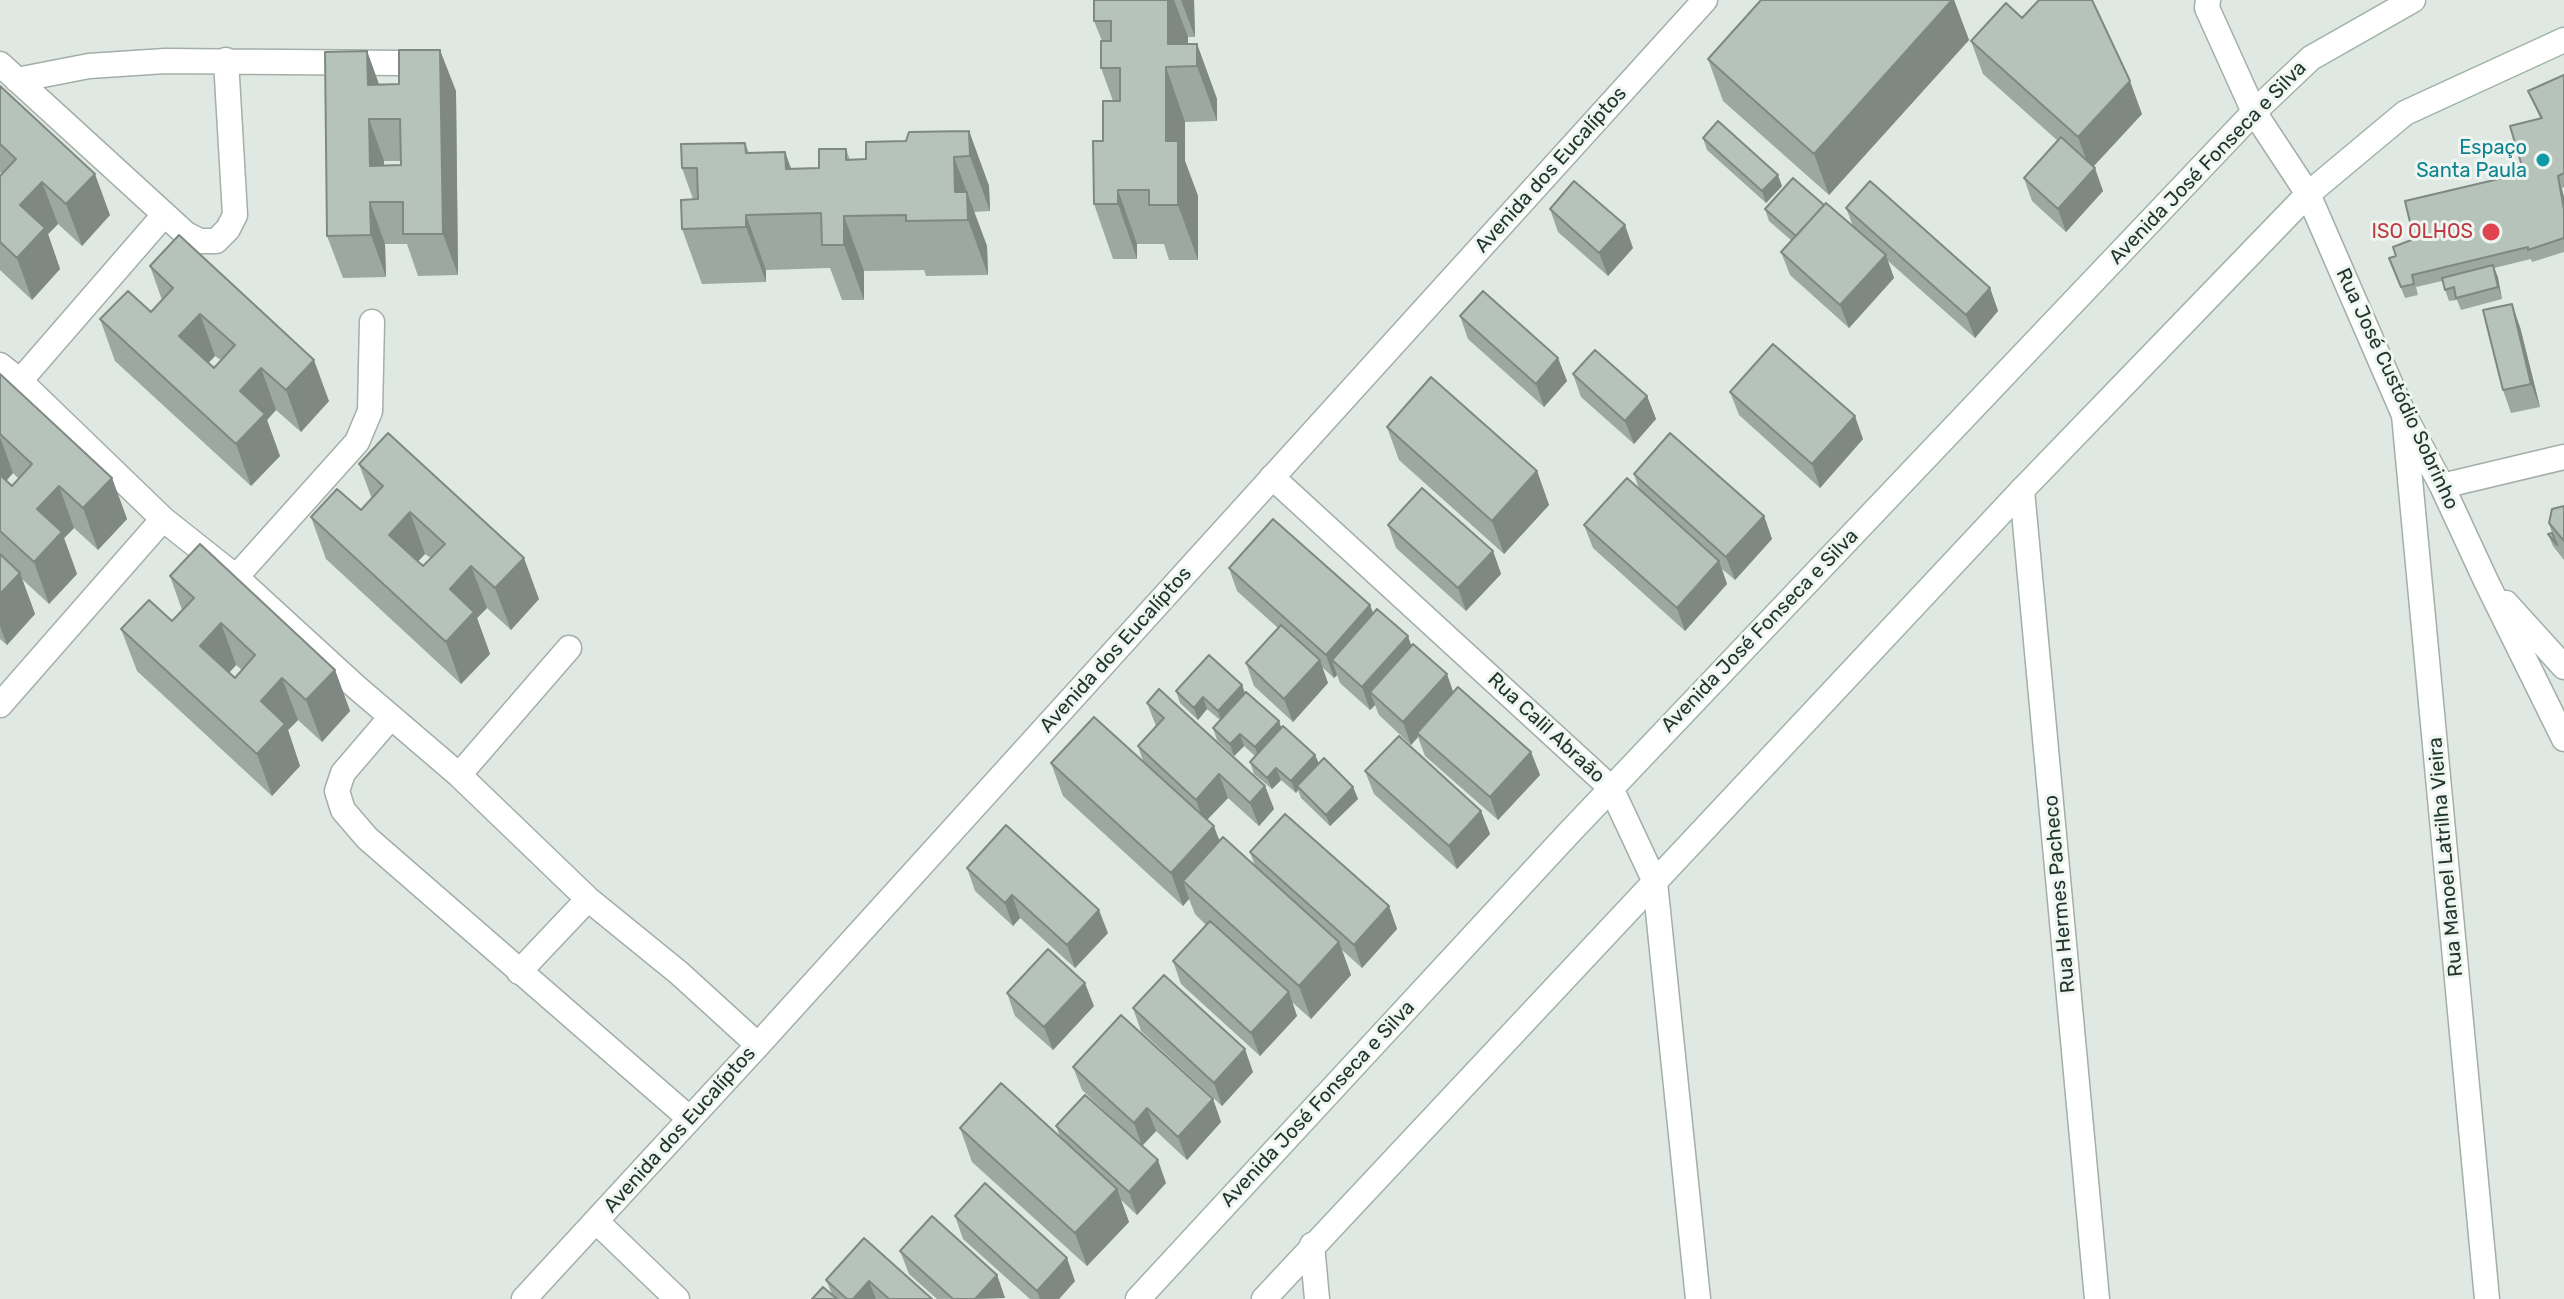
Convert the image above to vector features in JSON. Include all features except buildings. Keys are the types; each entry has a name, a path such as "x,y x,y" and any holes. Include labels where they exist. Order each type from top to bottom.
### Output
{"street":[{"name":"Avenida dos Eucalíptos","path":"524,1299 1705,0"},
{"name":"Avenida José Fonseca e Silva","path":"1138,1299 1611,788 2254,112 2311,58 2413,0"},
{"name":"Rua José Custódio Sobrinho","path":"2205,3 2254,112 2308,194 2404,415 2442,486 2564,739"},
{"path":"1264,1299 2022,490 2308,194 2405,113 2564,40"},
{"path":"8,72 186,234 200,241 216,241 228,229 235,215 226,60"},
{"path":"8,72 226,60 402,63"},
{"path":"20,381 164,215"},
{"path":"236,577 357,442 370,411 372,322"},
{"path":"0,365 163,519 236,577 459,775 588,899 679,973 758,1045"},
{"name":"Rua Manoel Latrilha Vieira","path":"2404,415 2487,1299"},
{"path":"2442,486 2564,457"},
{"name":"Rua Calil Abraão","path":"1272,477 1611,788 1655,882 1698,1299"},
{"name":"Rua Hermes Pacheco","path":"2022,490 2097,1299"},
{"path":"0,705 163,519"},
{"path":"2486,581 2564,667"},
{"path":"459,775 569,648"},
{"path":"391,717 343,773 337,791 343,810 367,838 689,1118"},
{"path":"519,972 588,899"},
{"path":"597,1222 677,1299"},
{"path":"1312,1245 1317,1299"}],"place":[{"name":"Espaço Santa Paula","path":"2543,160"},
{"name":"ISO OLHOS","path":"2491,232"}]}
